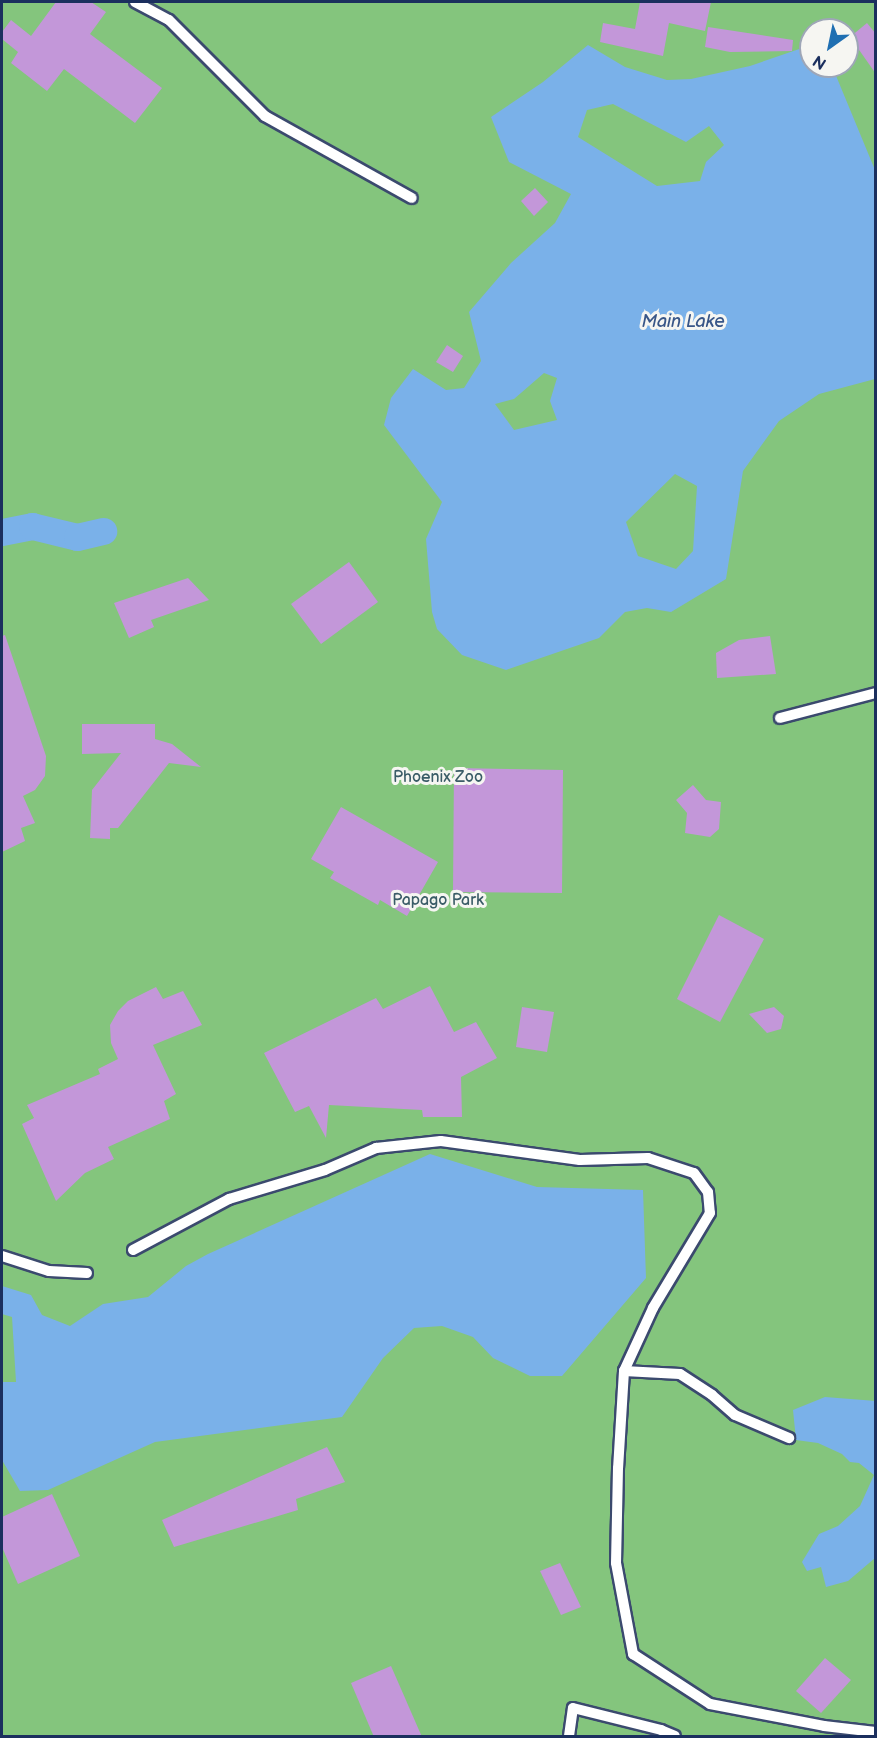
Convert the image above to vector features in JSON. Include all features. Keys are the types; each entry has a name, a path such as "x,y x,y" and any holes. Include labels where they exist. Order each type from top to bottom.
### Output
{"lane":[{"path":"135,2 169,20 265,116 412,198"},
{"path":"780,718 876,693"},
{"path":"133,1250 229,1199 325,1170 376,1148 441,1141 580,1160 648,1158 694,1173 708,1192 710,1213 653,1308 624,1371 618,1468 616,1563 633,1653 710,1704 824,1726 876,1732"},
{"path":"2,1256 49,1271 87,1273"},
{"path":"624,1371 680,1374 712,1395 735,1415 789,1438"},
{"path":"569,1737 573,1708 661,1730 675,1737"}],"green space":[{"name":"Phoenix Zoo","path":"2,2 875,2 875,1736 2,1736"}],"water":[{"name":"Main Lake","path":"588,45 625,67 667,80 691,79 750,66 799,49 799,78 837,78 875,170 875,379 819,394 779,421 743,471 726,579 671,612 647,608 625,612 599,638 506,670 462,655 437,629 432,612 426,539 442,502 384,425 391,398 413,369 446,390 464,388 481,361 469,312 511,263 555,223 571,194 509,162 491,117 543,82","holes":["613,104 686,142 709,126 724,145 706,162 700,181 657,186 578,137 587,110","544,373 557,378 550,401 557,420 514,430 495,404 514,399","675,474 697,486 693,551 676,569 638,556 626,522"]},
{"path":"430,1154 537,1187 643,1190 646,1278 562,1376 530,1376 493,1358 473,1337 442,1326 414,1328 383,1358 342,1417 155,1442 48,1490 20,1491 2,1460 2,1382 16,1382 12,1317 2,1314 2,1286 31,1295 42,1315 70,1326 103,1304 148,1297 186,1266 208,1254"},
{"path":"825,1397 876,1401 875,1558 848,1581 826,1587 821,1567 807,1571 802,1562 819,1534 838,1526 860,1506 874,1475 859,1463 850,1462 842,1454 818,1443 796,1440 793,1410"}],"building":[{"path":"56,2 91,2 106,12 90,34 162,88 135,123 64,69 47,91 11,63 18,52 2,39 2,32 11,20 31,36"},
{"path":"640,2 711,2 705,31 669,23 663,56 600,42 603,23 635,29"},
{"path":"867,23 876,34 876,74 859,50 859,30"},
{"path":"708,27 793,40 792,51 730,52 705,47"},
{"path":"535,188 548,202 534,216 521,201"},
{"path":"447,345 463,356 453,372 436,362"},
{"path":"349,562 378,602 321,644 291,604"},
{"path":"188,578 209,600 151,620 154,627 129,638 114,603"},
{"path":"5,635 46,756 45,776 35,790 23,796 35,823 21,828 25,841 2,852 2,636"},
{"path":"770,636 776,674 717,678 716,653 739,640"},
{"path":"82,724 155,724 155,739 172,744 201,767 169,763 118,828 110,828 110,839 90,838 92,790 121,753 82,754"},
{"path":"454,768 563,770 562,893 453,892"},
{"path":"693,785 706,800 721,802 719,829 710,837 685,833 687,813 676,800"},
{"path":"341,807 438,862 407,916 380,900 378,905 330,878 334,872 311,859"},
{"path":"719,915 764,939 720,1022 677,999"},
{"path":"430,986 454,1032 476,1022 497,1058 461,1077 462,1117 423,1117 422,1110 329,1105 326,1138 309,1106 295,1112 264,1053 376,998 383,1009"},
{"path":"156,987 163,999 183,991 202,1025 153,1045 176,1094 164,1101 170,1119 108,1147 114,1159 85,1173 56,1201 22,1124 34,1118 27,1105 100,1074 98,1069 118,1059 111,1043 110,1025 118,1011 128,1001"},
{"path":"522,1007 554,1012 547,1052 516,1047"},
{"path":"774,1007 784,1016 781,1029 767,1033 749,1014"},
{"path":"327,1447 345,1482 296,1499 298,1510 174,1547 162,1520"},
{"path":"52,1494 80,1556 18,1584 2,1547 2,1517"},
{"path":"560,1563 581,1607 561,1615 540,1571"},
{"path":"825,1658 851,1680 821,1713 796,1691"},
{"path":"391,1666 422,1737 374,1737 351,1683"}],"waterway":[{"path":"2,532 32,526 77,537 103,531"}],"park label":[{"name":"Papago Park","path":"438,901"}]}
